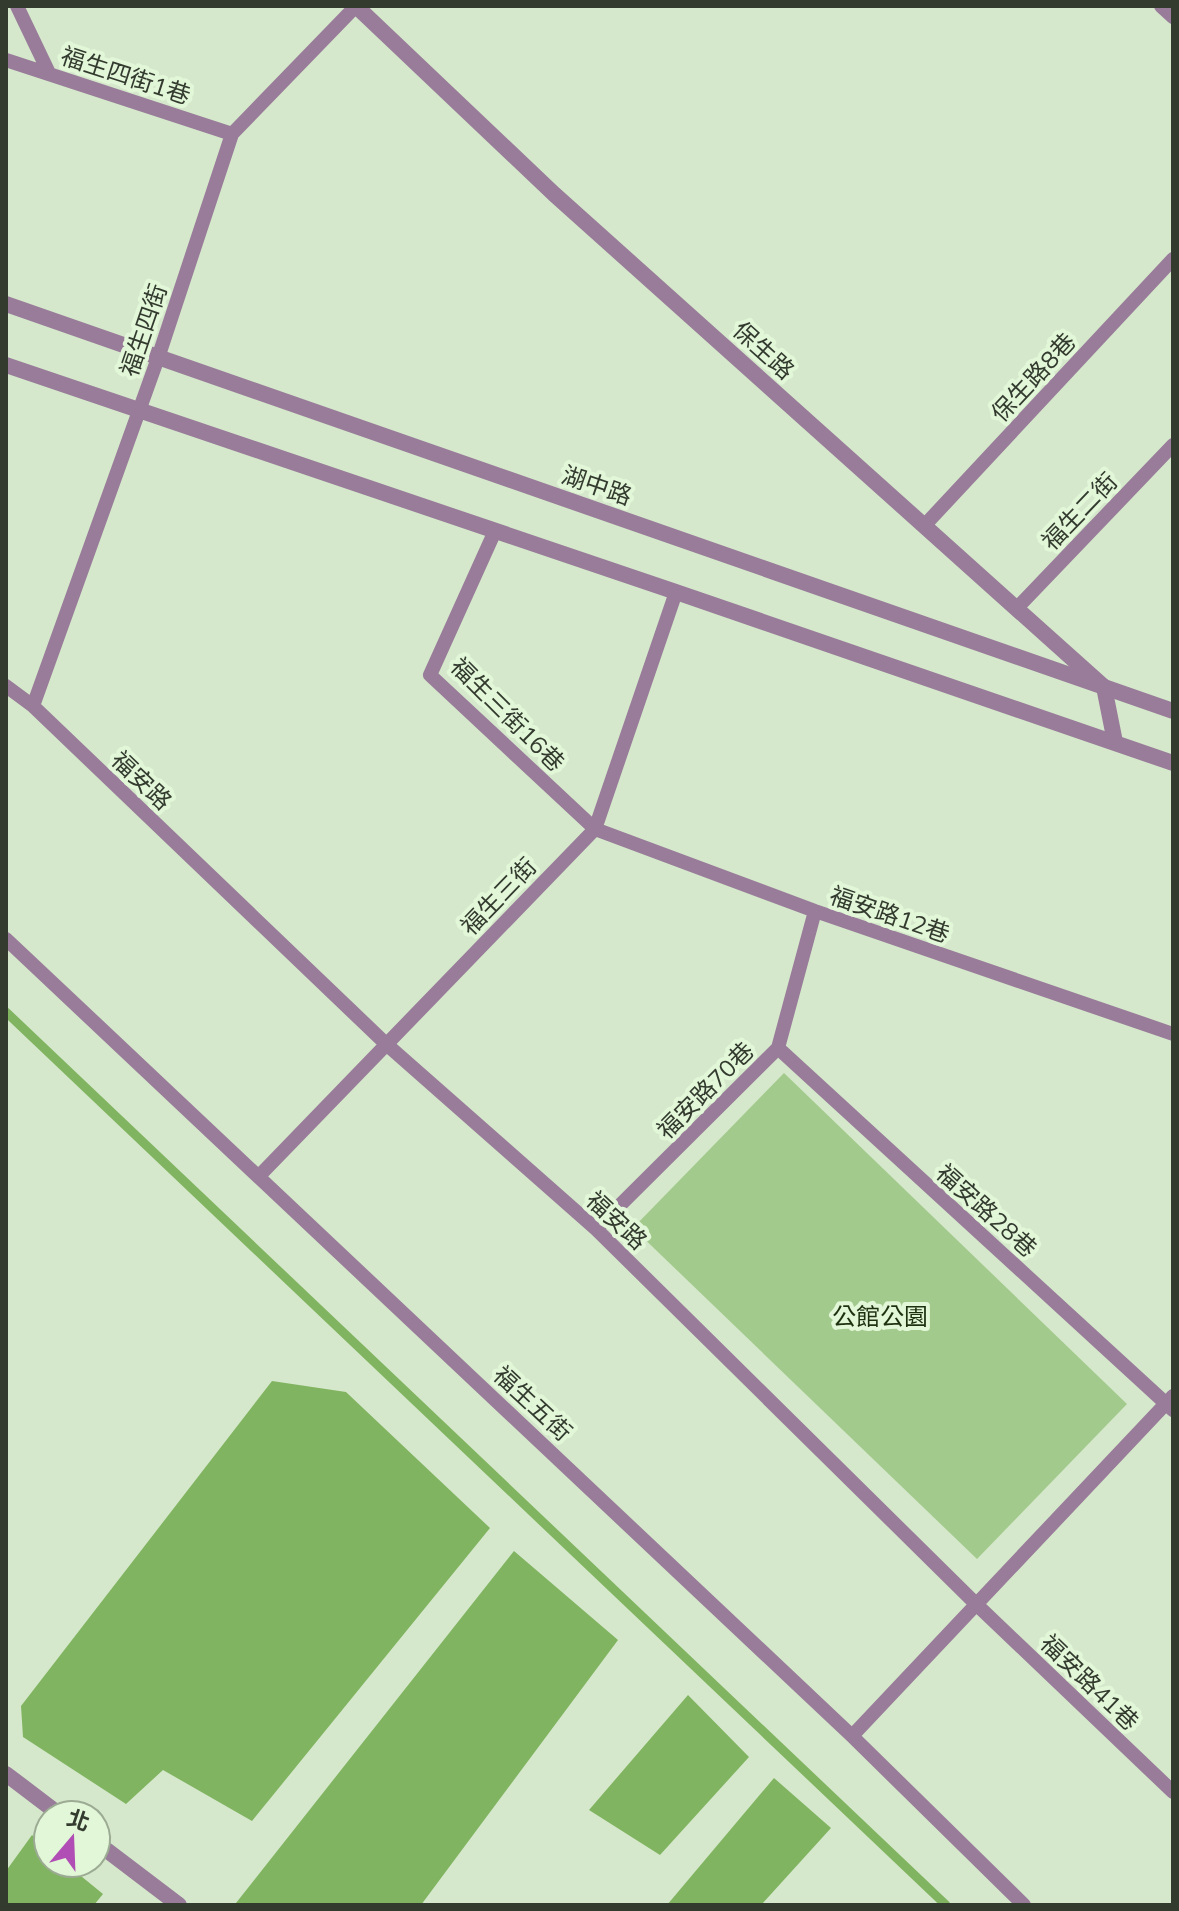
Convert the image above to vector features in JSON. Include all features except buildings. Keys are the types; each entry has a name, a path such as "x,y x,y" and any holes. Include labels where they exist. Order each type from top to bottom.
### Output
{"street":[{"name":"保生路","path":"356,6 554,194 1104,687"},
{"name":"湖中路","path":"6,304 1173,711"},
{"path":"6,365 1173,763"},
{"path":"1104,687 1115,742"},
{"path":"6,1774 39,1799"},
{"path":"112,1854 179,1905"}],"lane":[{"path":"17,6 49,73"},
{"name":"福生四街","path":"33,706 158,358 232,134 356,6"},
{"path":"1161,6 1173,17"},
{"name":"福生四街1巷","path":"6,60 232,134"},
{"name":"保生路8巷","path":"924,526 1173,259"},
{"name":"福生二街","path":"1017,608 1173,445"},
{"name":"福生三街16巷","path":"495,531 430,675 595,829"},
{"name":"福生三街","path":"260,1175 595,829 676,592"},
{"name":"福安路","path":"6,686 33,706 385,1043 596,1229 976,1604"},
{"name":"福安路12巷","path":"595,829 815,911 1173,1034"},
{"name":"福安路70巷","path":"596,1229 778,1048 815,911"},
{"name":"福生五街","path":"6,939 852,1736 1024,1905"},
{"name":"福安路28巷","path":"778,1048 1171,1403"},
{"path":"852,1736 1171,1403"},
{"name":"福安路41巷","path":"976,1604 1173,1792"}],"green space":[{"name":"公館公園","path":"784,1073 1127,1404 977,1559 633,1228"}],"shaded area":[{"path":"272,1381 346,1392 490,1528 252,1821 163,1770 126,1804 23,1737 21,1706"},
{"path":"514,1551 618,1640 421,1905 236,1903"},
{"path":"688,1695 749,1757 660,1855 589,1810"},
{"path":"774,1778 831,1828 761,1905 667,1905"},
{"path":"32,1835 32,1879 85,1879 103,1894 94,1905 6,1905 6,1871"}],"waterway":[{"path":"6,1012 946,1905"}]}
